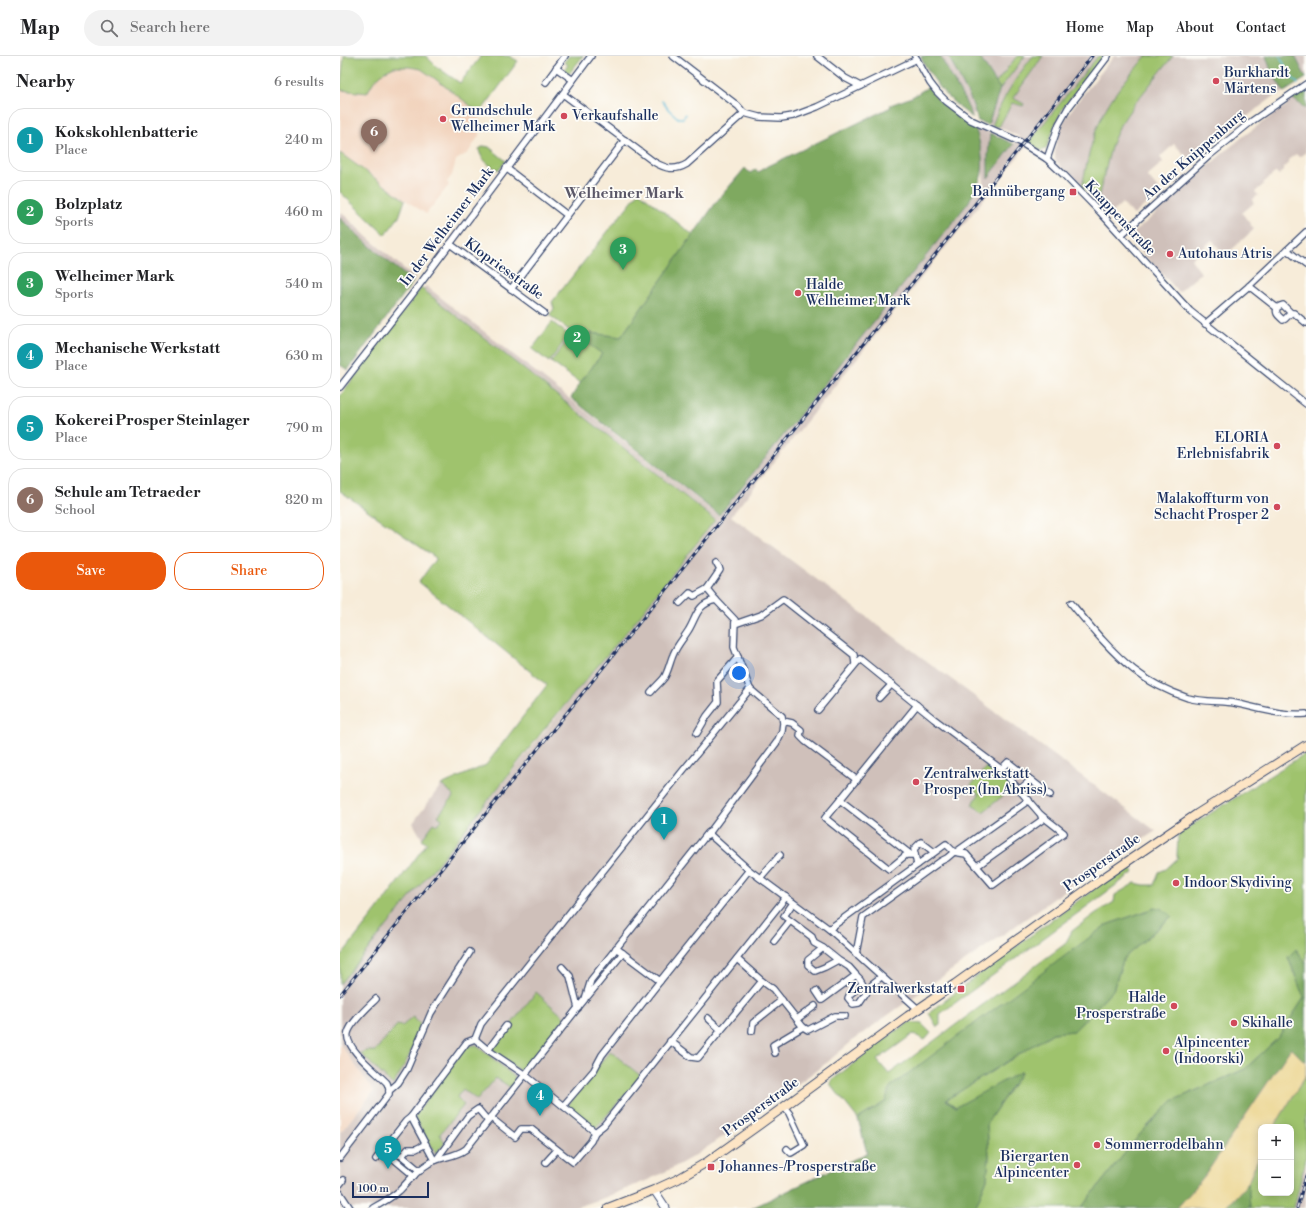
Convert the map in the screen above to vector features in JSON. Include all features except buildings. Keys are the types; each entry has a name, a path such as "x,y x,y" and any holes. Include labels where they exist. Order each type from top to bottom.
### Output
{"main road":[{"name":"Prosperstraße","path":"608,1208 678,1179 707,1162 918,1009 1100,880 1156,841 1306,744"}],"street":[{"path":"546,82 565,56"},
{"name":"In der Welheimer Mark","path":"340,387 450,244 591,56"},
{"path":"673,56 738,106 744,113 768,118 793,116 817,107 916,57"},
{"path":"817,56 845,78 860,86"},
{"path":"1047,159 1058,124 1068,108 1108,56"},
{"name":"Knappenstraße","path":"916,57 930,83 937,92 971,120 1020,142 1047,159 1078,189 1177,298 1205,324 1306,404"},
{"path":"556,68 573,80"},
{"name":"An der Knippenburg","path":"1121,235 1210,154 1252,121 1306,84"},
{"path":"563,94 624,140 662,167 668,169 681,168 687,164 744,113"},
{"path":"511,289 624,140"},
{"path":"506,168 567,215"},
{"path":"1205,324 1249,286 1306,232"},
{"name":"Klopriesstraße","path":"450,244 544,313"},
{"path":"1287,250 1306,265"},
{"path":"1249,286 1277,308"},
{"path":"1277,308 1283,305 1306,323"},
{"path":"1277,308 1277,315 1283,320 1291,312"},
{"path":"680,603 690,593 694,596 707,589 720,570 716,563"},
{"path":"585,999 591,980 705,837 777,742 782,731 782,716 750,689 734,647 735,620 707,589"},
{"path":"735,624 761,616 783,599 854,655 855,664"},
{"path":"651,692 664,679 678,644 688,631 696,613 705,604 716,600"},
{"path":"1071,603 1088,624 1134,670 1158,685 1189,698 1210,702 1232,703 1292,715 1306,714"},
{"path":"697,733 707,716 718,702 717,681 738,657"},
{"path":"818,710 860,659 1001,769 1020,789 1041,815 1064,833 993,885 966,854 955,852 946,844 829,929"},
{"path":"879,698 892,684"},
{"path":"376,1159 406,1121 411,1117 467,1042 475,1039 481,1024 671,785 750,689"},
{"path":"912,854 906,855 889,870 825,818 918,705"},
{"path":"783,721 792,723 801,730 800,736 805,741 857,780"},
{"path":"1001,769 1008,762 1050,795"},
{"path":"1020,789 1031,780"},
{"path":"840,800 912,854 917,865"},
{"path":"856,954 863,917 1029,800"},
{"path":"977,866 1042,820 1041,815"},
{"path":"705,837 708,833 749,870 829,929 918,1009"},
{"path":"912,854 914,849 921,842 934,852"},
{"path":"760,878 780,855"},
{"path":"562,1106 594,1070 602,1055 749,870"},
{"path":"435,1160 468,1116 478,1109 489,1119 515,1136 521,1129 531,1129 574,1162 591,1141 595,1132 604,1125 786,897"},
{"path":"793,903 784,916 812,937 814,943 849,967 863,984 850,994 848,998 853,1004 859,1003 872,984 881,977"},
{"path":"774,941 790,921"},
{"path":"616,948 660,981"},
{"path":"823,948 808,960 808,965 812,969 815,971 838,960"},
{"path":"389,1092 398,1083 407,1069 431,1013 470,952"},
{"path":"373,1208 388,1199 426,1165 435,1160 453,1156 466,1149 524,1074 623,953"},
{"path":"737,959 773,989 803,1027 808,1030 835,1016 845,1016"},
{"path":"562,967 570,976 578,1008"},
{"path":"816,991 822,1000 856,975"},
{"path":"670,1041 691,1057 698,1058 762,980"},
{"path":"340,1158 387,1099 389,1092 387,1083 354,1050 348,1040 348,1034 352,1026 362,1012 376,999"},
{"path":"752,1031 753,1023 782,1000"},
{"path":"797,1019 815,1006"},
{"path":"708,1018 721,1030"},
{"path":"488,1050 506,1026"},
{"path":"775,1053 773,1045 803,1027"},
{"path":"475,1039 488,1050 524,1074 595,1132"},
{"path":"784,1107 789,1113 804,1145 791,1153 788,1149"},
{"path":"411,1117 435,1160"},
{"path":"402,1156 408,1149 416,1149 426,1144"},
{"path":"383,1150 402,1156 420,1170"},
{"path":"383,1150 414,1176"},
{"path":"546,1162 557,1150"},
{"path":"654,1190 666,1208"},
{"path":"340,1193 350,1208"}],"shaded area":[{"path":"940,56 947,56 971,100 976,114 972,115"},
{"path":"979,56 1017,56 996,83"},
{"path":"1025,56 1098,56 731,516 1156,831 1091,872 936,981 856,1038 825,1064 754,1116 694,1156 648,1180 574,1208 340,1208 340,1133 374,1091 340,1044 340,984 716,520 423,289 426,286 719,516 984,183 976,129 980,128 990,133 988,177 1020,137 999,127 988,125 1000,89"},
{"path":"1114,56 1146,56 1112,99 1093,138 1082,187 1055,160 1057,138 1064,121 1074,106"},
{"path":"1173,56 1266,56 1271,71 1284,92 1276,95 1257,109 1192,162 1174,144 1160,157 1163,162 1147,176 1160,191 1134,215 1122,203 1109,216 1097,202 1112,144 1120,125 1135,103"},
{"path":"1295,56 1306,56 1306,78 1296,60"},
{"path":"394,67 421,69 480,113 478,129 480,134 468,153 456,160 452,175 447,182 449,185 426,214 340,153 340,90 367,93 374,81 384,72"},
{"path":"1292,98 1306,109 1306,152 1299,157 1296,154 1288,160 1288,163 1284,167 1284,171 1279,175 1276,172 1255,192 1258,195 1252,200 1254,203 1242,213 1254,229 1225,256 1212,240 1191,259 1201,273 1179,292 1131,241 1131,233 1136,231 1223,153 1287,105 1287,102"},
{"path":"340,211 367,237 416,279 413,282 364,241 340,218"},
{"path":"441,785 454,795 439,816 443,819 438,825 434,823 422,839 413,823"},
{"path":"340,1044 374,1091 340,1133"},
{"path":"1306,1158 1305,1208 1294,1208"}],"green space":[{"path":"344,56 426,56 437,67 460,83 481,56 509,56 518,61 480,113 421,69 409,67 394,67 384,72 374,81 367,93 340,90"},
{"path":"569,56 583,56 569,74 564,70 568,65 564,62"},
{"path":"921,56 940,56 973,118 953,102 943,91 933,78"},
{"path":"948,56 979,56 1000,89 988,125 978,121 971,100"},
{"path":"1017,56 1025,56 1000,89 996,83"},
{"path":"1033,56 1043,56 1013,98 1024,104 1023,106 1012,103 999,127 992,126 1000,106 1020,73"},
{"path":"1098,56 1105,56 1063,108 1046,149 1040,151 1028,143"},
{"path":"1146,56 1173,56 1135,103 1120,125 1112,144 1097,202 1082,187 1089,153 1096,131 1105,110 1115,94"},
{"path":"1266,56 1295,56 1306,78 1284,92 1271,71"},
{"path":"928,87 949,110 975,127 982,160 982,174 980,180 968,203 719,515 571,398 580,383 602,354 586,342 591,333 621,337 717,201 745,168 750,173 756,169 758,173 762,169 891,107 890,105 912,97"},
{"path":"1306,90 1306,109 1292,98"},
{"path":"990,133 1014,144 988,178 988,156"},
{"path":"484,146 489,147 506,161 499,170 489,165 481,156 479,149"},
{"path":"340,153 405,200 399,217 385,235 340,192"},
{"path":"639,192 693,235 621,337 591,333 602,354 580,383 551,362 573,333 549,315 554,309 552,302"},
{"path":"340,218 364,241 413,282 348,370 340,365"},
{"path":"421,288 715,520 633,624 542,732 340,984 340,957 427,843 422,839 434,823 438,825 442,819 438,816 454,795 441,785 486,765 547,685 419,582 436,558 340,491 340,396"},
{"path":"552,322 569,335 549,362 532,349"},
{"path":"1306,753 1306,963 1296,949 1288,957 1304,998 1277,1039 1245,1069 1172,1101 1141,1133 1081,1208 975,1208 987,1179 989,1157 987,1123 1022,1072 956,1107 946,1100 1053,1033 1074,1031 1113,990 1124,958 1172,916 1161,908 1155,908 1106,925 885,1102 858,1119 831,1085 831,1081 895,1031 910,1022 922,1024 931,1033 925,1040 913,1034 877,1060 889,1074 1065,944 1072,931 1114,902 1115,895 1135,883 1154,885 1159,872 1166,869 1178,858 1178,834"},
{"path":"987,766 1014,787 983,812 972,805 979,794 971,785"},
{"path":"1128,864 1134,872 940,1014 940,1025 937,1027 929,1013 999,959"},
{"path":"1155,908 1161,908 1172,916 1124,958 1113,990 1074,1031 1053,1033 946,1100 956,1107 1022,1071 987,1123 989,1157 987,1179 975,1208 752,1208 867,1153 858,1119 885,1102 890,1087 1106,925"},
{"path":"1296,949 1306,963 1306,1063 1291,1048 1206,1174 1177,1208 1081,1208 1141,1133 1172,1101 1245,1069 1277,1039 1304,998 1288,957"},
{"path":"536,992 565,1018 521,1072 492,1049"},
{"path":"413,1017 420,1024 418,1032 402,1071 393,1085 360,1053 375,1051 397,1025 402,1026"},
{"path":"477,1045 517,1079 510,1087 496,1078 477,1100 463,1089 457,1097 464,1105 440,1134 445,1143 436,1153 414,1117 466,1046"},
{"path":"610,1051 641,1076 594,1130 566,1108"},
{"path":"1306,1075 1306,1158 1294,1208 1250,1208 1248,1183 1258,1158 1258,1196 1294,1196 1294,1124 1276,1124"},
{"path":"1248,1183 1250,1208 1225,1208"}],"sand":[{"path":"1291,1048 1306,1063 1306,1075 1276,1124 1258,1124 1258,1158 1248,1183 1225,1208 1177,1208 1206,1174"}],"waterway":[{"path":"1280,56 1289,74 1298,84"},
{"path":"662,101 678,118 683,118 686,114"}],"railway":[{"path":"340,995 938,251 1092,56"},
{"path":"1297,1208 1306,1176"}],"place":[{"name":"Burkhardt Märtens","path":"1216,81"},
{"name":"Verkaufshalle","path":"564,116"},
{"name":"Grundschule Welheimer Mark","path":"443,119"},
{"name":"Schule am Tetraeder","path":"374,152"},
{"name":"Bahnübergang","path":"1073,192"},
{"name":"Autohaus Atris","path":"1170,254"},
{"name":"Welheimer Mark","path":"623,270"},
{"name":"Halde Welheimer Mark","path":"798,293"},
{"name":"Bolzplatz","path":"577,358"},
{"name":"ELORIA Erlebnisfabrik","path":"1277,446"},
{"name":"Malakoffturm von Schacht Prosper 2","path":"1277,507"},
{"name":"Zentralwerkstatt Prosper (Im Abriss)","path":"916,782"},
{"name":"Kokskohlenbatterie","path":"664,840"},
{"name":"Indoor Skydiving","path":"1176,883"},
{"name":"Zentralwerkstatt","path":"961,989"},
{"name":"Halde Prosperstraße","path":"1174,1006"},
{"name":"Skihalle","path":"1234,1023"},
{"name":"Alpincenter (Indoorski)","path":"1166,1051"},
{"name":"Mechanische Werkstatt","path":"540,1116"},
{"name":"Sommerrodelbahn","path":"1097,1145"},
{"name":"Biergarten Alpincenter","path":"1077,1165"},
{"name":"Johannes-/Prosperstraße","path":"711,1167"},
{"name":"Kokerei Prosper Steinlager","path":"388,1169"}],"district":[{"name":"Welheimer Mark","path":"624,193"}]}
